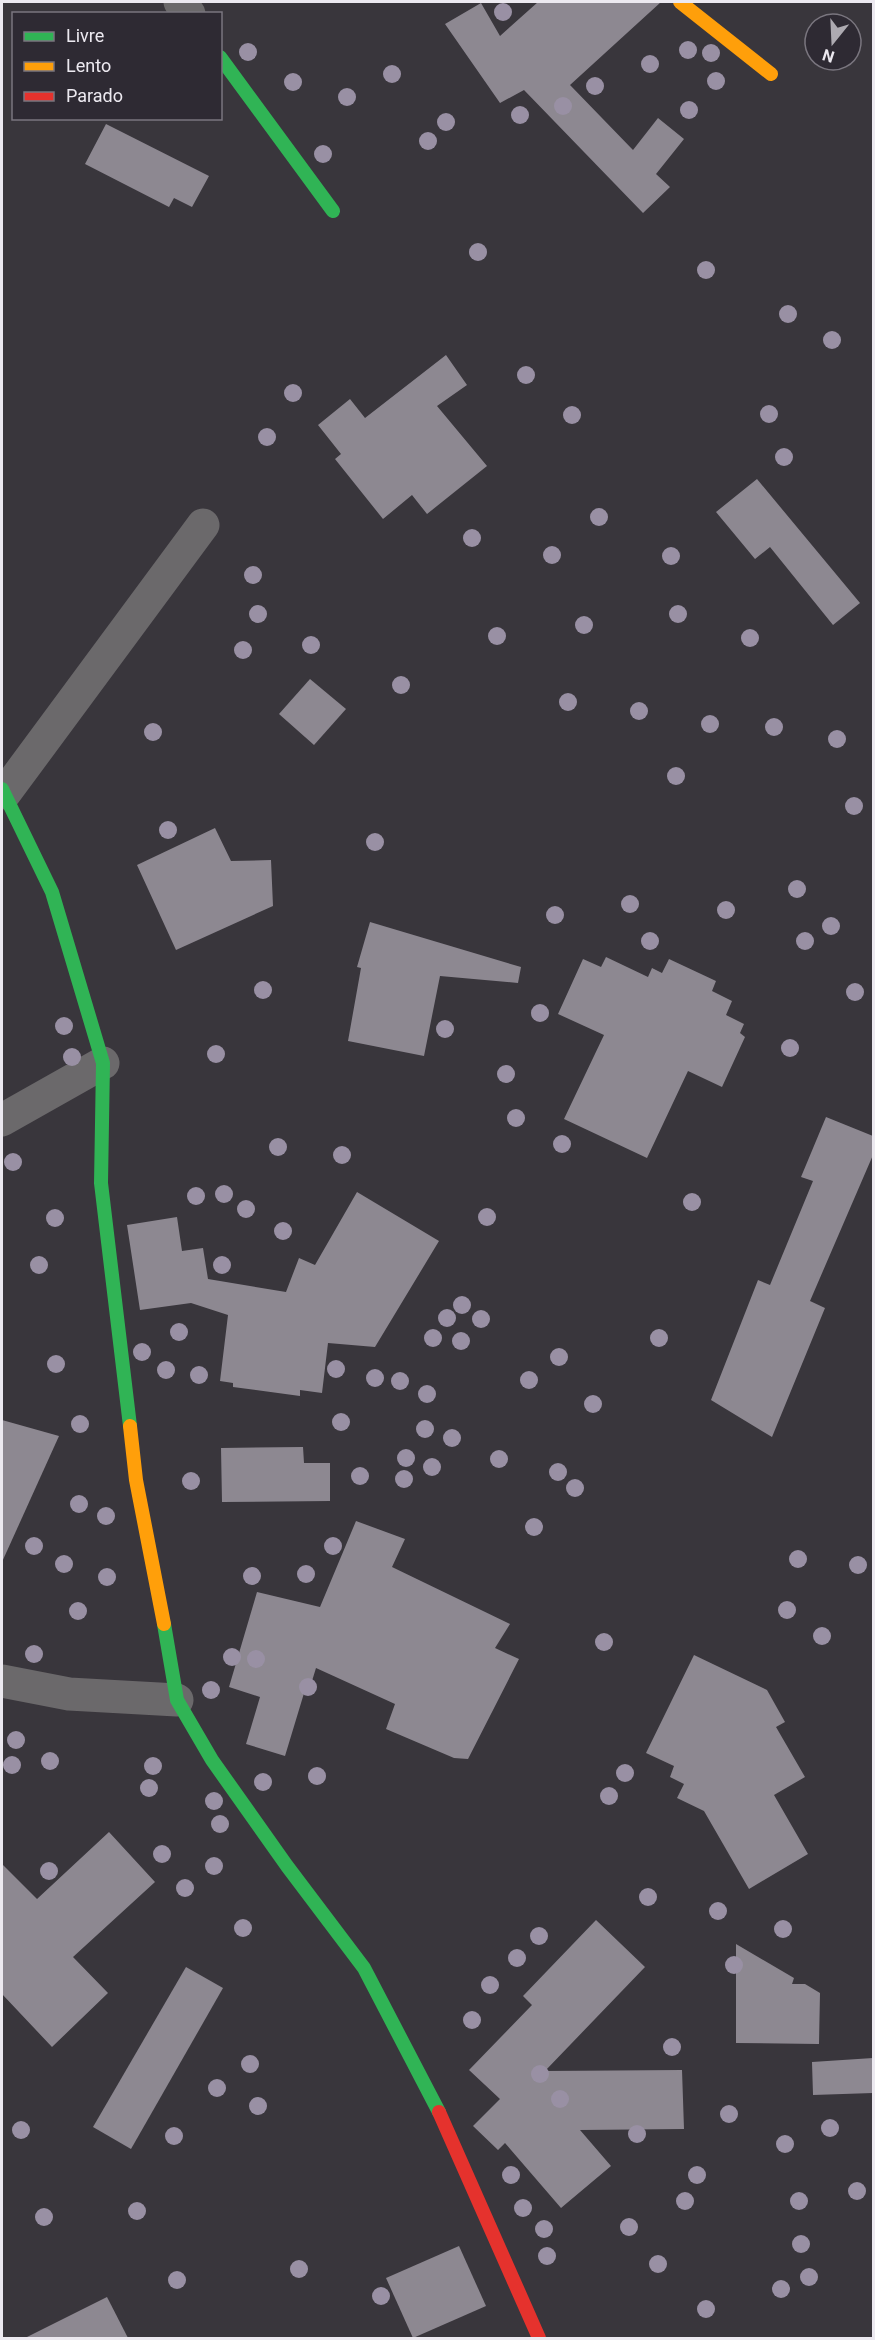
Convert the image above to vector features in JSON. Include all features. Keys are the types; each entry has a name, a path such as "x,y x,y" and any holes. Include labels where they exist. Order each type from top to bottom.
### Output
{"street":[{"path":"680,2 771,74"},
{"path":"222,60 333,211"},
{"path":"203,525 3,791 52,892 103,1063 101,1183 136,1480 177,1700 219,1770 287,1866 364,1968 433,2097 539,2338"},
{"path":"2,1120 103,1063"},
{"path":"2,1681 69,1694 177,1700"}],"building":[{"path":"538,2 661,2 570,85 633,150 658,118 684,139 656,174 670,187 643,213 524,90 500,103 445,24 481,3 500,36"},
{"path":"106,124 209,176 192,207 174,198 169,207 85,164"},
{"path":"446,355 467,385 437,406 487,466 427,514 412,495 383,519 335,459 341,454 318,425 350,399 365,418"},
{"path":"757,479 860,603 833,625 770,547 755,559 716,512"},
{"path":"310,679 346,709 314,745 279,714"},
{"path":"215,828 231,861 271,860 273,906 176,950 137,865"},
{"path":"370,922 521,967 518,983 440,976 424,1056 348,1041 361,968 357,967"},
{"path":"606,957 648,977 652,968 662,973 669,959 716,981 712,991 732,1001 726,1015 744,1024 740,1033 745,1037 722,1087 688,1071 647,1158 564,1119 604,1035 558,1014 583,959 601,967"},
{"path":"826,1117 873,1136 873,1155 810,1301 825,1308 772,1437 711,1400 758,1280 770,1285 813,1181 801,1177"},
{"path":"357,1192 439,1241 375,1347 328,1343 322,1393 300,1390 300,1396 233,1387 233,1383 220,1381 228,1315 191,1303 140,1310 127,1225 177,1217 182,1251 203,1248 208,1279 286,1292 299,1258 315,1265"},
{"path":"2,1420 59,1436 2,1562"},
{"path":"303,1447 304,1463 330,1463 330,1501 222,1502 221,1448"},
{"path":"356,1521 405,1539 392,1567 510,1624 495,1648 519,1659 468,1759 454,1758 386,1729 395,1704 316,1668 312,1681 308,1680 285,1756 246,1744 260,1697 229,1687 257,1592 320,1607"},
{"path":"694,1655 767,1690 785,1722 776,1727 805,1777 774,1795 808,1854 749,1889 704,1811 677,1798 684,1784 670,1777 674,1766 646,1753"},
{"path":"109,1832 155,1882 73,1957 108,1993 52,2047 2,1994 2,1864 37,1899"},
{"path":"596,1920 645,1967 545,2071 682,2070 684,2129 580,2130 611,2166 561,2208 505,2143 498,2150 473,2126 500,2099 469,2070 532,2005 523,1996"},
{"path":"736,1944 794,1978 792,1984 805,1984 820,1993 819,2044 736,2043"},
{"path":"186,1967 223,1988 131,2149 93,2127"},
{"path":"873,2058 873,2093 813,2095 812,2062"},
{"path":"459,2246 486,2306 413,2338 386,2278"},
{"path":"107,2297 128,2338 25,2338"}],"traffic: fast":[{"path":"222,60 333,211"},
{"path":"2,789 52,892 103,1063 101,1183 130,1426"},
{"path":"164,1624 177,1700 212,1760 287,1866 364,1968 439,2112"}],"traffic: slow":[{"path":"680,2 771,74"},
{"path":"130,1426 136,1480 164,1624"}],"traffic: jam":[{"path":"439,2112 539,2338"}]}
